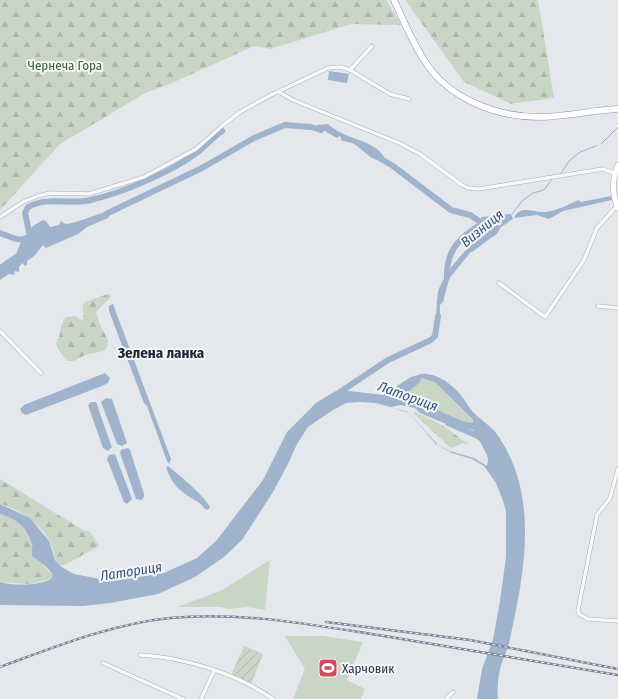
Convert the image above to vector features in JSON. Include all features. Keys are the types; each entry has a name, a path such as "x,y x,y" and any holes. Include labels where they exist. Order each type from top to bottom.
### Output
{"highway":[{"path":"394,0 425,61 440,79 457,93 489,108 516,115 540,117 618,109"}],"main road":[{"path":"617,207 613,190 614,173 618,165"}],"street":[{"path":"350,70 372,46"},
{"path":"0,217 24,202 50,193 89,194 144,177 196,149 232,118 279,92 328,68 341,67 350,70 390,94 409,98"},
{"path":"279,92 294,100 413,150 468,188 479,189 603,169 614,173"},
{"path":"499,284 545,317 584,260 597,228 617,207"},
{"path":"598,306 618,308"},
{"path":"0,331 41,373"},
{"path":"618,469 610,498 597,515 578,610 579,614 588,619 618,621"},
{"path":"140,655 178,659 253,686 273,699"},
{"path":"103,663 183,699"},
{"path":"202,699 214,671"},
{"path":"446,699 454,692"}],"green space":[{"name":"Чернеча Гора","path":"0,0 386,0 401,25 351,24 270,49 254,46 170,84 147,92 60,144 0,210"},
{"path":"405,0 538,0 554,98 511,104 464,82"},
{"path":"108,294 111,295 111,297 96,312 101,327 108,340 107,347 104,351 85,355 74,361 67,361 58,349 56,343 64,320 66,317 76,316 82,321 84,315 82,306 85,302"},
{"path":"421,378 436,383 473,421 473,423 462,421 407,396"},
{"path":"415,412 442,425 468,444 463,443 451,448 414,414"},
{"path":"0,479 83,530 90,532 99,546 65,565 60,566 56,560 49,540 40,528 21,513 0,504"},
{"path":"0,514 15,519 22,525 32,544 32,556 43,564 53,575 51,579 30,584 0,582"},
{"path":"270,560 265,610 247,607 229,609 220,607 178,607 222,590"},
{"name":"Харчовик","path":"285,636 323,636 363,642 347,680 365,689 361,699 293,699 305,669"},
{"path":"244,646 263,654 251,684 231,675"}],"water":[{"path":"329,71 349,74 347,83 328,80"},
{"path":"328,124 342,133 374,147 380,151 384,157 382,160 374,159 354,144 341,140 341,137 339,136 337,138 323,130 319,133 315,128 317,125"},
{"path":"611,196 612,200 563,211 549,219 537,215 514,218 520,211 524,210 545,212 562,208 578,200 581,202"},
{"path":"113,211 108,218 87,227 78,234 46,248 43,245 34,256 27,261 27,265 25,266 22,263 19,267 19,272 15,271 14,275 9,274 0,280 0,268 14,259 21,242 33,226 43,220 46,221 50,227 59,225 61,221 66,224 72,223"},
{"path":"511,214 513,219 501,227 496,235 487,240 484,235 488,231 488,227 479,229 476,226 482,217"},
{"path":"474,243 477,244 449,279 443,302 440,305 440,319 435,325 437,296 440,286 453,265"},
{"path":"113,304 171,459 169,464 109,311 109,306"},
{"path":"105,373 110,378 108,383 102,386 26,415 22,413 20,409 24,405"},
{"path":"421,374 434,375 452,386 472,411 496,433 510,457 519,482 524,509 525,536 523,563 515,617 507,650 499,673 498,699 477,699 482,669 493,640 506,557 506,511 503,501 496,483 484,466 472,459 452,453 436,444 409,413 438,445 450,451 474,458 487,466 487,455 474,430 444,423 420,413 415,408 401,405 390,407 376,403 346,403 308,427 297,444 273,492 242,540 224,557 195,577 158,594 110,603 83,606 0,605 0,582 19,585 33,584 51,579 53,575 47,567 32,556 32,544 24,528 16,521 0,514 0,504 30,518 49,541 55,560 60,566 74,574 100,579 126,579 164,573 197,558 216,541 263,480 287,432 316,403 334,392 341,390 383,395 411,377","holes":["422,378 436,383 473,420 473,423 462,421 407,396 408,392 419,383"]},
{"path":"106,398 112,399 127,443 122,446 117,444 101,402"},
{"path":"91,402 96,402 112,447 108,451 103,448 88,405"},
{"path":"128,448 130,450 144,494 142,500 136,499 120,453 121,450"},
{"path":"115,454 132,499 127,504 124,502 107,459 109,455"},
{"path":"168,466 204,499 210,508 207,510 186,495 174,484 166,467"}],"waterway":[{"path":"106,214 202,168 254,138 285,125 311,127 321,130"},
{"path":"601,144 618,127"},
{"path":"30,236 25,213 28,207 51,201 75,202 91,200 132,187 188,159 222,131"},
{"path":"561,173 570,160 580,152 596,146"},
{"path":"376,156 393,166 451,210 470,215 485,225"},
{"path":"512,214 522,201 533,193 544,190 552,179"},
{"path":"447,278 447,268 452,252 467,234 482,224"},
{"path":"0,233 19,239 29,236"},
{"name":"Визниця","path":"471,249 491,234"},
{"path":"0,268 18,256"},
{"name":"Визниця","path":"337,394 388,360 431,340 435,336 438,316"},
{"name":"Латориця","path":"448,423 478,436 483,440"},
{"name":"Латориця","path":"44,564 50,570"}],"railway":[{"path":"0,667 62,644 126,625 170,618 224,616 277,620 331,628 618,675"},
{"path":"326,622 470,640 618,669"}],"place":[{"name":"Харчовик","path":"328,668"}],"district":[{"name":"Зелена ланка","path":"161,353"}]}
